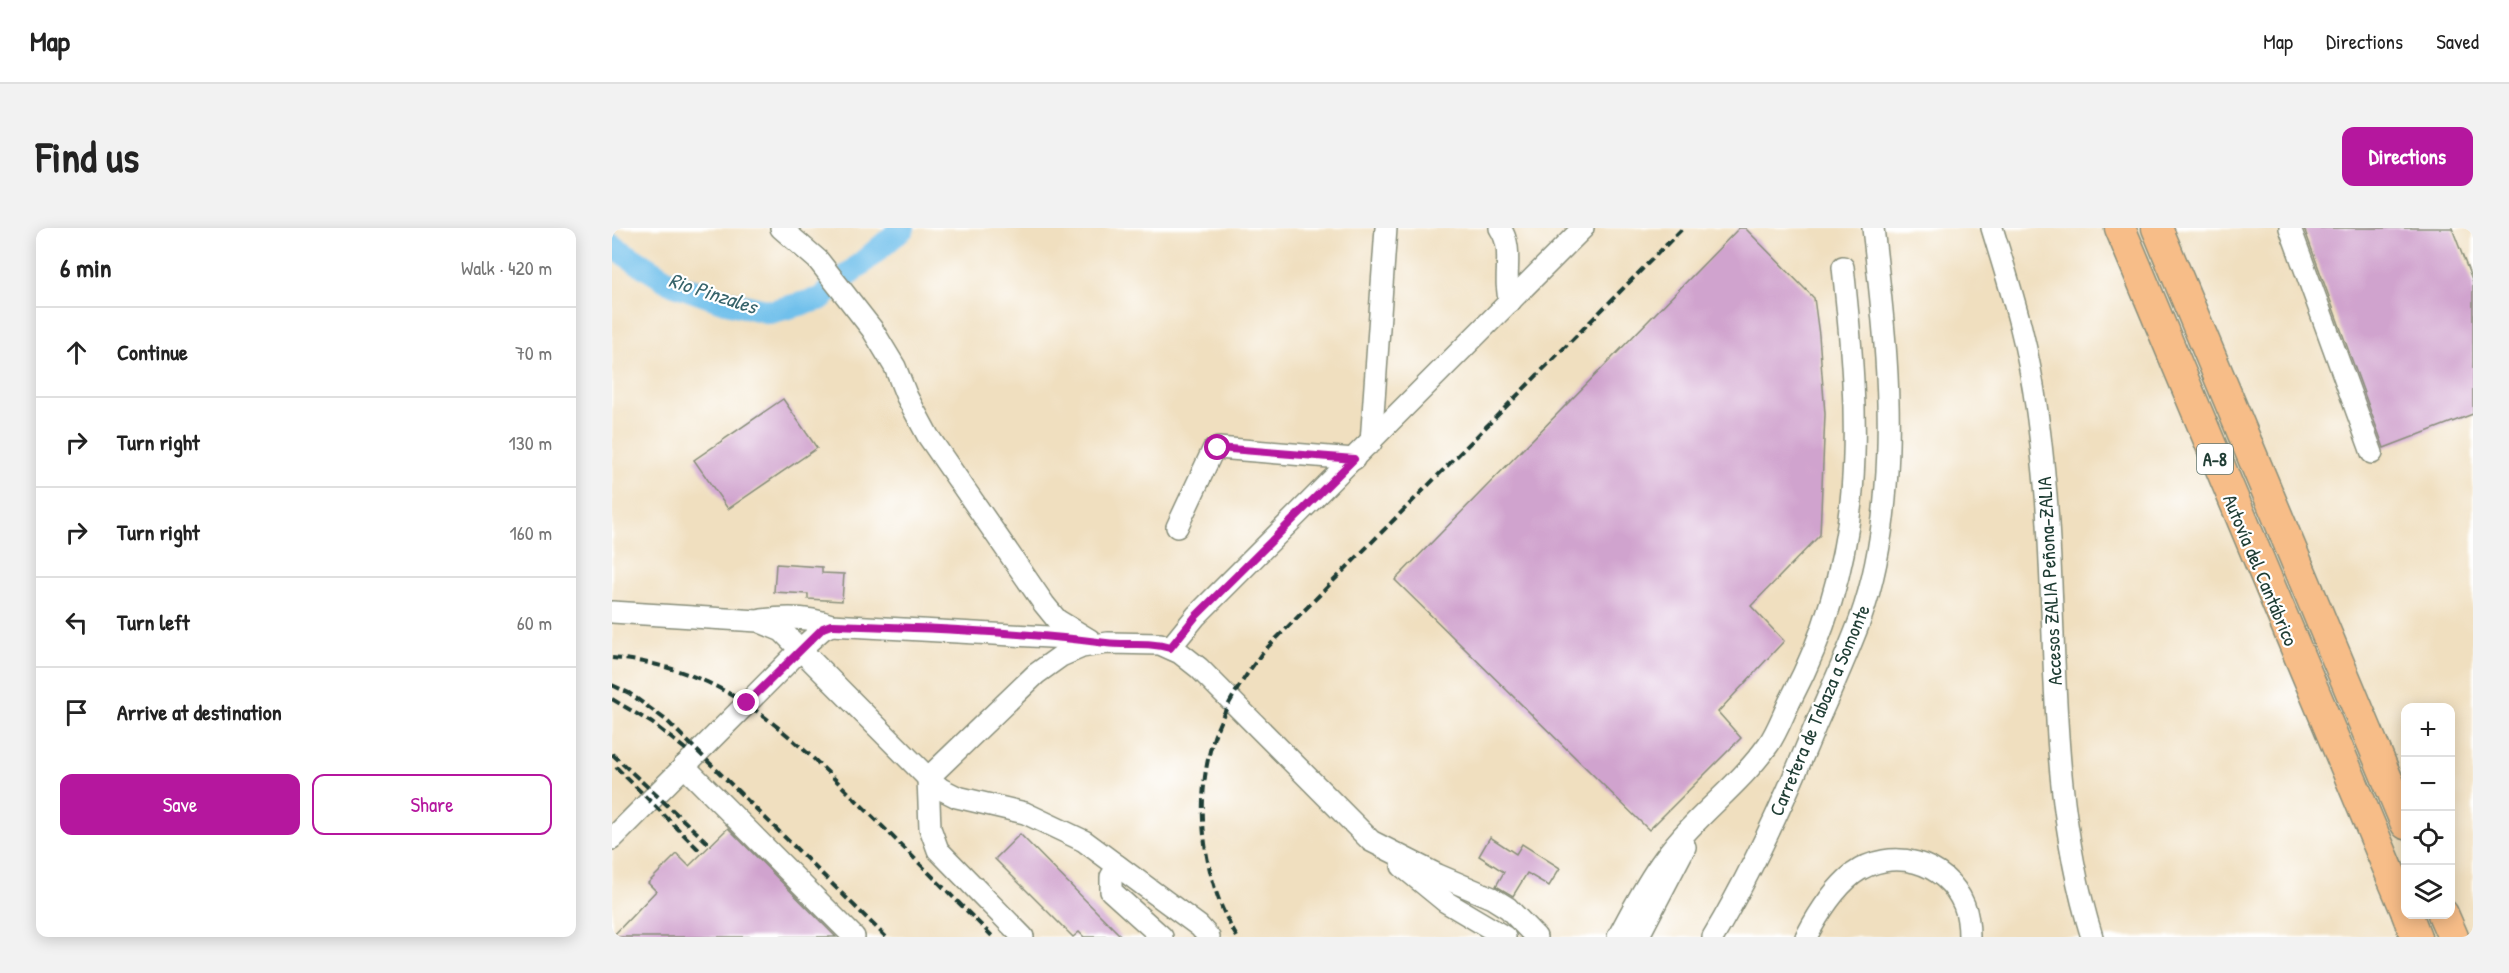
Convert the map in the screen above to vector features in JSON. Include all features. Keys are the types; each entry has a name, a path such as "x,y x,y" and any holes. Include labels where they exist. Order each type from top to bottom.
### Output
{"highway":[{"name":"Autovía del Cantábrico","path":"2120,228 2401,901"},
{"name":"Autovía del Cantábrico","path":"2157,228 2401,812"},
{"name":"Autovía del Cantábrico","path":"2408,919 2416,937"},
{"path":"2445,919 2453,937"}],"street":[{"path":"781,228 818,260 872,329 895,368 918,420 1037,594 1057,620 1099,642"},
{"path":"1371,443 1386,228"},
{"path":"1500,228 1508,246 1506,290 1510,302"},
{"path":"1170,648 1196,616 1583,228"},
{"name":"Carretera de Tabaza a Somonte","path":"1713,937 1737,898 1797,769 1860,619 1876,558 1886,488 1890,418 1885,332 1873,228"},
{"name":"Accesos ZALIA Peñona-ZALIA","path":"1992,228 2022,329 2036,406 2046,496 2056,724 2064,810 2081,902 2091,937"},
{"path":"2289,228 2372,453"},
{"path":"1617,937 1664,858 1731,788 1769,744 1807,669 1838,580 1854,492 1856,423 1843,267"},
{"path":"1178,526 1213,450 1218,448 1354,459"},
{"path":"1023,635 1040,626 1043,612 1037,594"},
{"path":"612,612 758,621 778,618 831,625 1023,635 1099,642 1149,643 1170,648 1199,668 1371,841 1446,902 1497,932"},
{"path":"758,621 782,631 940,789 957,797 1025,813 1084,841 1199,926 1209,937"},
{"path":"612,839 801,649 823,628 831,625"},
{"path":"1023,635 1034,642 1040,652 1040,664 1036,674"},
{"path":"1023,937 938,850 930,828 928,778 1048,664 1082,646 1099,642"},
{"path":"684,766 854,937"},
{"path":"1638,937 1698,821"},
{"path":"1371,841 1498,902 1508,908 1536,937"},
{"path":"1806,935 1841,885 1852,875 1874,863 1900,859 1925,865 1946,878 1965,906 1969,937"},
{"path":"1118,866 1109,884 1111,891 1162,937"},
{"name":"Carretera de Tabaza a Somonte","path":"1725,937 1737,898"}],"building":[{"path":"1739,228 1745,228 1814,298 1825,414 1820,535 1751,606 1784,641 1718,712 1741,738 1649,830 1395,580"},
{"path":"2304,228 2452,228 2473,283 2473,414 2384,448"},
{"path":"783,399 817,448 728,509 694,460"},
{"path":"776,564 822,567 822,573 844,574 842,601 808,599 808,594 774,592"},
{"path":"728,828 836,937 612,937 656,891 648,883 677,854 689,866"},
{"path":"1020,834 1122,937 1084,937 1079,932 1073,937 995,859"},
{"path":"1490,837 1516,854 1522,844 1560,868 1549,886 1527,873 1513,896 1496,886 1504,872 1479,856"}],"waterway":[{"name":"Rio Pinzales","path":"612,246 669,282 722,301 770,312 820,299 903,228"}],"railway":[{"path":"1237,937 1225,915 1209,866 1203,813 1204,787 1214,737 1223,714 1241,683 1262,653 1683,228"},
{"path":"612,658 653,664 690,675 723,690 754,709 811,756 993,937"},
{"path":"612,685 629,693 666,720 886,937"},
{"path":"612,699 652,723 689,752"},
{"path":"612,754 708,843"},
{"path":"616,767 702,853"}],"route":[{"path":"747,703 823,628 831,625 1023,635 1108,643 1149,643 1170,648 1196,616 1354,459 1218,448"}]}
